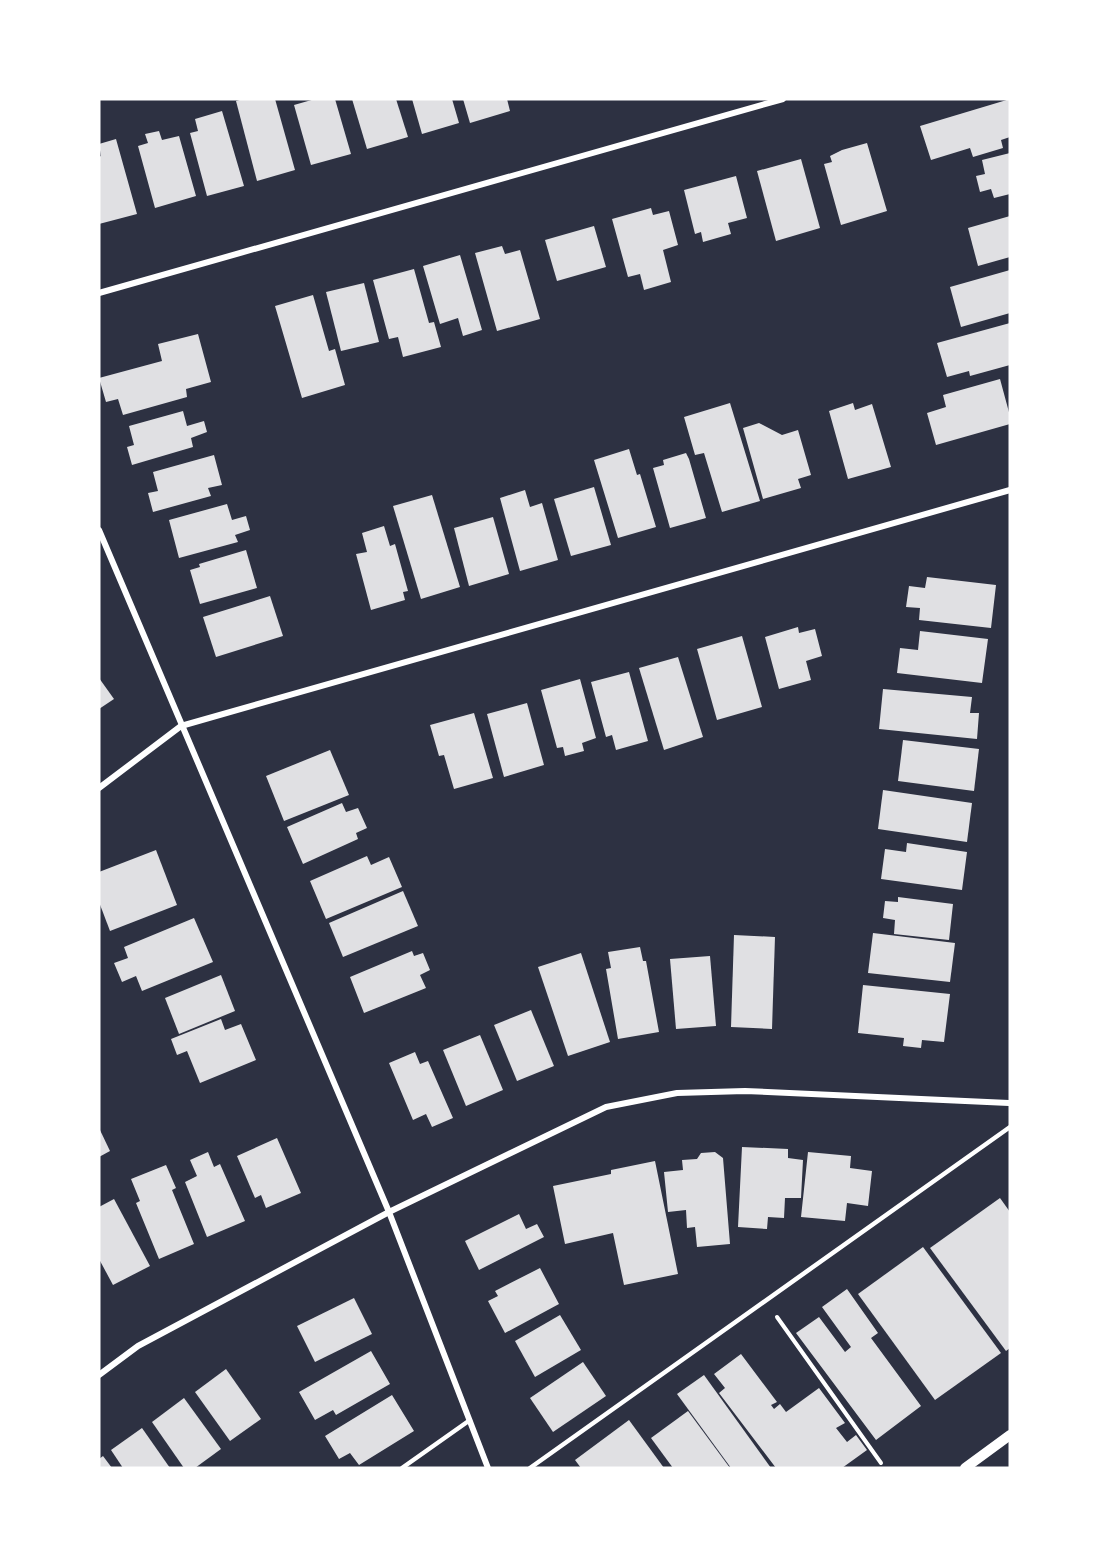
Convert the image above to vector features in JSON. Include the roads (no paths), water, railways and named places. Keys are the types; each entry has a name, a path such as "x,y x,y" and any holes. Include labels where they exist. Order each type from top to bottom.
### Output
{"street":[{"path":"99,293 783,99"},
{"path":"99,788 181,726 1010,490"},
{"path":"99,530 388,1212 488,1468"},
{"path":"99,1375 138,1346 388,1212 606,1107 677,1094 745,1091 1010,1101"},
{"path":"965,1468 1010,1435"}],"lane":[{"path":"530,1468 1010,1127"},
{"path":"402,1468 470,1420"}]}
